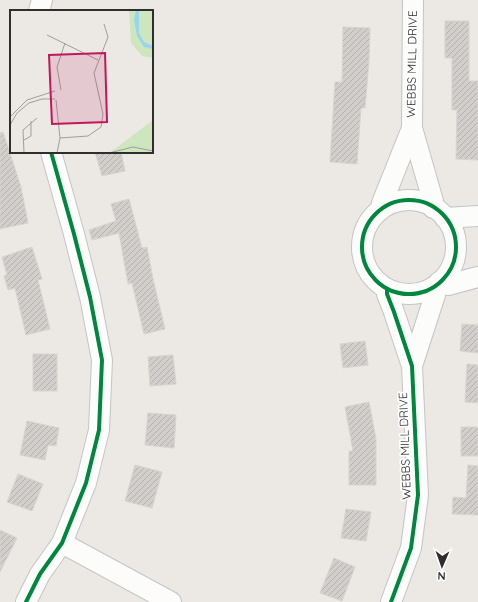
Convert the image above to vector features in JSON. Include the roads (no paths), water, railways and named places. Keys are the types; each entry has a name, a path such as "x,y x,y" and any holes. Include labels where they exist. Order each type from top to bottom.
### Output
{"street":[{"path":"38,10 42,0"},
{"name":"WEBBS MILL DRIVE","path":"413,0 412,128 433,201 439,213"},
{"name":"WEBBS MILL DRIVE","path":"382,209 382,203 412,128"},
{"path":"26,602 40,574 62,543 86,483 99,430 102,360 88,290 51,153"},
{"path":"410,200 424,203 439,213 448,221 454,234 456,249 452,265 444,279 431,289 416,294 400,294 388,289 372,277 364,263 361,247 364,232 371,219 382,209 395,202 410,200"},
{"path":"439,213 478,216"},
{"path":"436,285 448,285 478,278"},
{"name":"WEBBS MILL DRIVE","path":"412,366 435,295 436,285"},
{"name":"WEBBS MILL DRIVE","path":"388,289 387,294 412,366 418,495 411,548 391,602"},
{"path":"62,543 172,602"}]}
